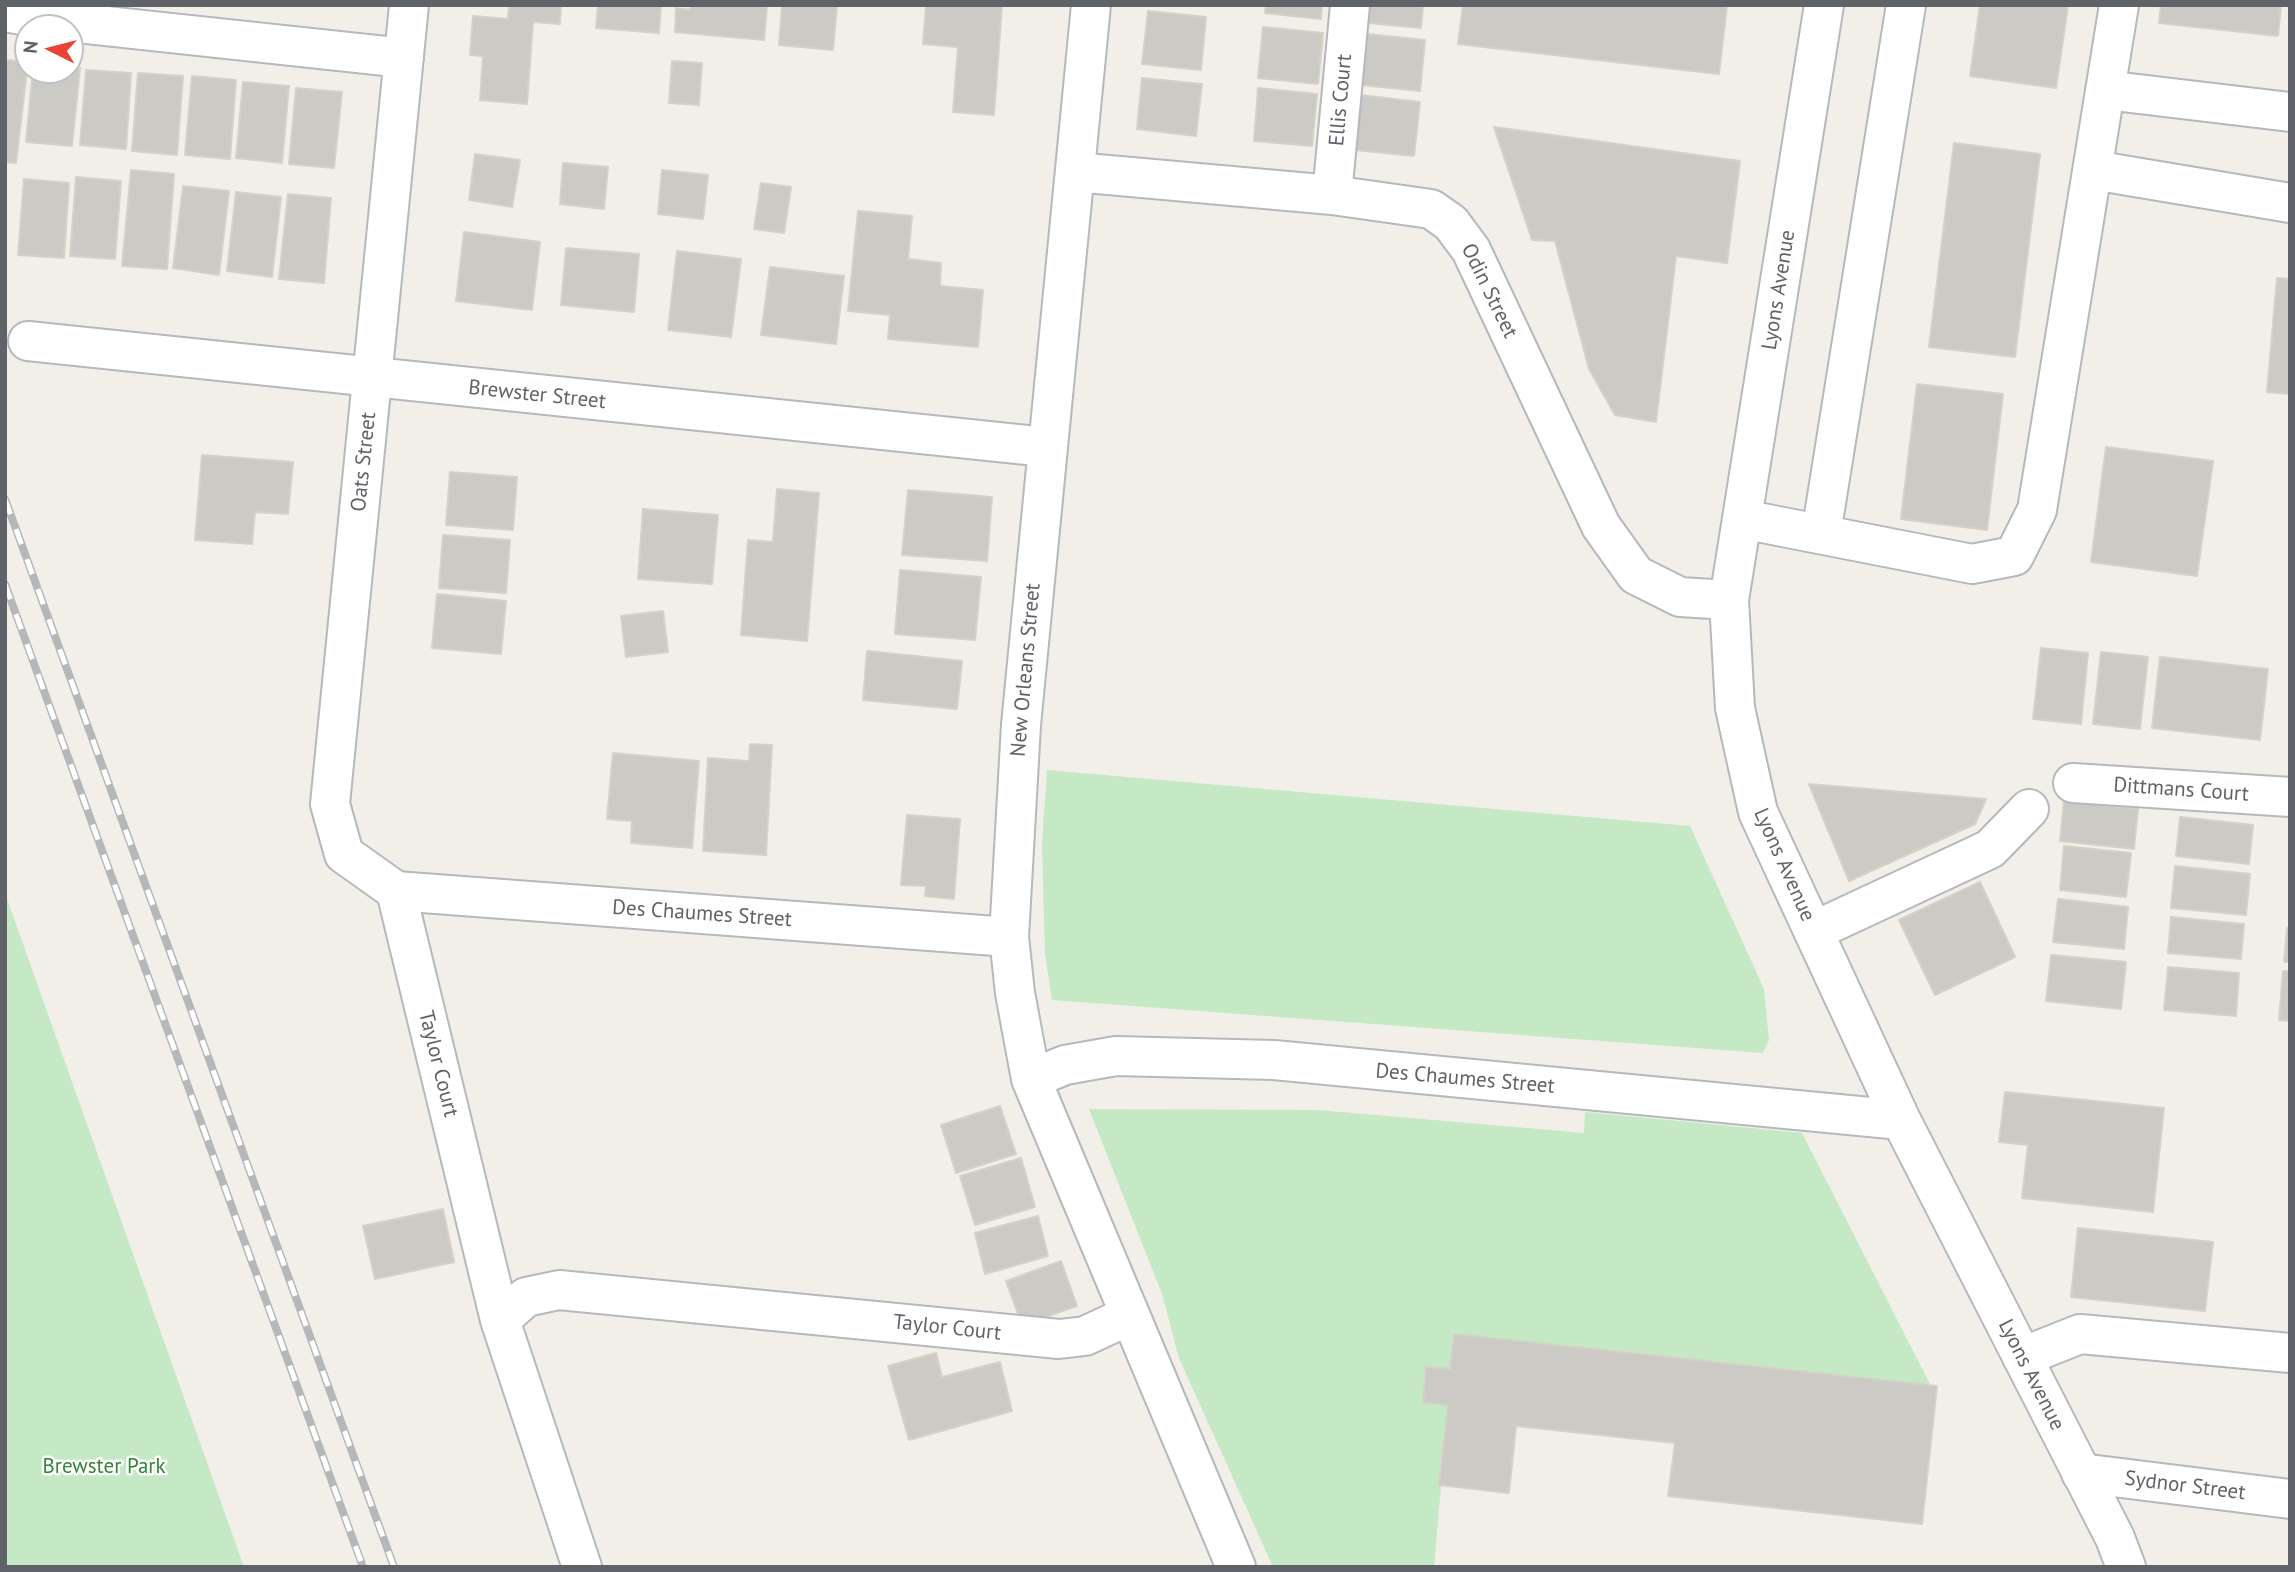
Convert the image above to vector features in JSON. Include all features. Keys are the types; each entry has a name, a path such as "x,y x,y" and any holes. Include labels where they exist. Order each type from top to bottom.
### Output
{"street":[{"name":"Oats Street","path":"396,891 344,855 330,804 409,5"},
{"name":"New Orleans Street","path":"1091,5 1046,447 1019,752 1009,937 1015,993 1031,1079 1128,1316"},
{"name":"Ellis Court","path":"1332,195 1349,5"},
{"name":"Lyons Avenue","path":"1824,5 1730,600 1735,708 1758,812 1901,1120 2120,1553 2139,1567"},
{"path":"1821,534 1906,5"},
{"path":"1742,519 1972,564 2014,556 2037,510 2119,5"},
{"path":"5,12 50,20 404,58"},
{"path":"2105,90 2290,111"},
{"path":"2093,170 2290,203"},
{"name":"Odin Street","path":"1075,172 1332,195 1431,209 1451,223 1471,250 1601,526 1636,575 1680,597 1730,600"},
{"name":"Brewster Street","path":"28,341 1046,447"},
{"name":"Dittmans Court","path":"2073,783 2290,797"},
{"path":"1814,932 1990,849 2029,809"},
{"name":"Des Chaumes Street","path":"396,891 1009,937"},
{"name":"Taylor Court","path":"396,891 500,1320 582,1567"},
{"name":"Des Chaumes Street","path":"1031,1079 1065,1065 1115,1056 1274,1060 1901,1120"},
{"name":"Taylor Court","path":"500,1320 526,1297 559,1290 1059,1339 1085,1336 1128,1316"},
{"path":"1128,1316 1236,1567"},
{"path":"2022,1357 2080,1334 2290,1353"},
{"name":"Sydnor Street","path":"2081,1473 2290,1499"}],"green space":[{"path":"1047,770 1690,826 1764,989 1769,1040 1763,1053 1052,1000 1045,955 1042,843"},
{"name":"Brewster Park","path":"5,893 244,1567 5,1567"},
{"path":"1089,1109 1318,1110 1584,1133 1585,1112 1802,1133 1931,1386 1454,1334 1450,1369 1426,1367 1423,1402 1448,1405 1434,1567 1273,1567 1179,1358 1162,1294"}],"building":[{"path":"509,5 561,5 560,24 533,22 527,104 480,100 483,56 470,55 473,16 508,19"},
{"path":"598,5 661,5 659,33 596,28"},
{"path":"691,5 767,5 764,40 675,32 676,8 690,10"},
{"path":"782,5 837,5 833,50 779,45"},
{"path":"926,5 1002,5 994,115 953,112 958,47 923,44"},
{"path":"1266,5 1322,5 1321,19 1265,13"},
{"path":"1370,5 1423,5 1421,28 1368,23"},
{"path":"1463,5 1727,5 1719,74 1458,44"},
{"path":"1980,5 2068,5 2056,88 1970,76"},
{"path":"2161,5 2281,5 2278,36 2159,23"},
{"path":"1148,11 1206,17 1201,70 1142,64"},
{"path":"1263,27 1323,33 1318,84 1258,78"},
{"path":"1367,34 1425,40 1420,91 1361,85"},
{"path":"5,60 14,61 14,84 25,84 16,163 5,162"},
{"path":"672,61 702,63 699,105 669,103"},
{"path":"86,70 131,73 126,149 80,145"},
{"path":"138,73 183,76 177,155 132,151"},
{"path":"192,76 236,80 230,159 185,155"},
{"path":"1142,78 1202,84 1196,136 1137,129"},
{"path":"243,82 289,86 282,163 236,158"},
{"path":"32,84 78,84 72,146 26,142"},
{"path":"296,88 342,92 334,168 289,164"},
{"path":"1258,88 1317,94 1312,146 1254,141"},
{"path":"1360,95 1420,102 1414,156 1355,150"},
{"path":"1494,127 1740,161 1727,263 1676,256 1656,422 1615,415 1589,369 1555,241 1532,240"},
{"path":"1954,143 2040,154 2015,357 1929,347"},
{"path":"475,154 520,160 512,207 469,200"},
{"path":"563,163 608,167 604,209 560,204"},
{"path":"131,170 174,174 167,269 122,266"},
{"path":"662,170 708,175 703,219 658,214"},
{"path":"76,177 121,181 115,259 70,256"},
{"path":"24,179 69,183 64,258 18,255"},
{"path":"761,183 791,187 784,233 754,229"},
{"path":"183,186 229,191 219,275 173,268"},
{"path":"236,192 281,197 272,277 227,271"},
{"path":"288,194 331,198 324,283 279,279"},
{"path":"858,211 912,216 908,259 941,263 940,286 983,290 978,347 888,339 890,315 848,311"},
{"path":"464,232 540,242 532,310 456,301"},
{"path":"566,248 639,254 634,312 561,305"},
{"path":"677,251 741,259 731,337 668,330"},
{"path":"770,267 844,276 836,344 761,335"},
{"path":"2277,278 2290,279 2290,394 2267,392"},
{"path":"1917,384 2003,394 1987,530 1901,519"},
{"path":"2106,447 2213,461 2197,576 2091,562"},
{"path":"202,455 293,462 288,514 255,512 252,544 195,540"},
{"path":"450,472 517,477 513,530 446,525"},
{"path":"777,489 819,493 807,641 741,635 748,540 773,542"},
{"path":"908,490 992,497 987,561 902,555"},
{"path":"643,509 718,515 712,584 638,579"},
{"path":"443,535 510,540 506,593 439,588"},
{"path":"900,570 981,577 975,640 895,634"},
{"path":"437,594 506,601 501,654 432,648"},
{"path":"663,611 668,652 626,657 621,616"},
{"path":"2041,648 2088,653 2081,724 2033,719"},
{"path":"867,651 962,661 957,709 863,700"},
{"path":"2101,652 2148,657 2140,729 2093,724"},
{"path":"2160,657 2268,669 2260,740 2152,728"},
{"path":"750,744 772,745 766,855 703,851 708,758 749,761"},
{"path":"613,753 699,761 692,848 631,843 632,821 607,819"},
{"path":"1809,784 1986,799 1975,824 1849,881"},
{"path":"2064,801 2138,809 2134,849 2060,841"},
{"path":"907,815 960,819 954,899 925,896 926,886 901,885"},
{"path":"2180,817 2253,825 2249,864 2176,856"},
{"path":"2064,846 2131,853 2126,897 2060,890"},
{"path":"2175,866 2250,874 2246,915 2171,908"},
{"path":"1980,882 2015,957 1935,995 1899,920"},
{"path":"2058,899 2128,907 2124,949 2053,942"},
{"path":"2171,917 2244,924 2241,959 2168,953"},
{"path":"2287,928 2290,928 2290,962 2284,962"},
{"path":"2051,955 2126,962 2121,1009 2046,1001"},
{"path":"2168,967 2239,973 2236,1016 2164,1010"},
{"path":"2283,971 2290,971 2290,1021 2279,1020"},
{"path":"2005,1092 2164,1108 2153,1212 2022,1198 2028,1145 1999,1142"},
{"path":"1000,1106 1016,1154 956,1173 941,1125"},
{"path":"1021,1158 1035,1207 975,1225 960,1176"},
{"path":"443,1209 454,1262 375,1279 363,1226"},
{"path":"1038,1216 1048,1256 985,1274 975,1233"},
{"path":"2078,1228 2213,1242 2205,1311 2071,1297"},
{"path":"1061,1261 1077,1306 1022,1325 1006,1281"},
{"path":"1454,1334 1937,1386 1922,1524 1668,1496 1675,1443 1516,1426 1509,1493 1439,1485 1448,1405 1423,1402 1426,1367 1450,1369"},
{"path":"936,1353 942,1377 1000,1362 1012,1411 909,1440 888,1366"}],"railway":[{"path":"5,499 394,1567"},
{"path":"5,584 363,1567"}]}
